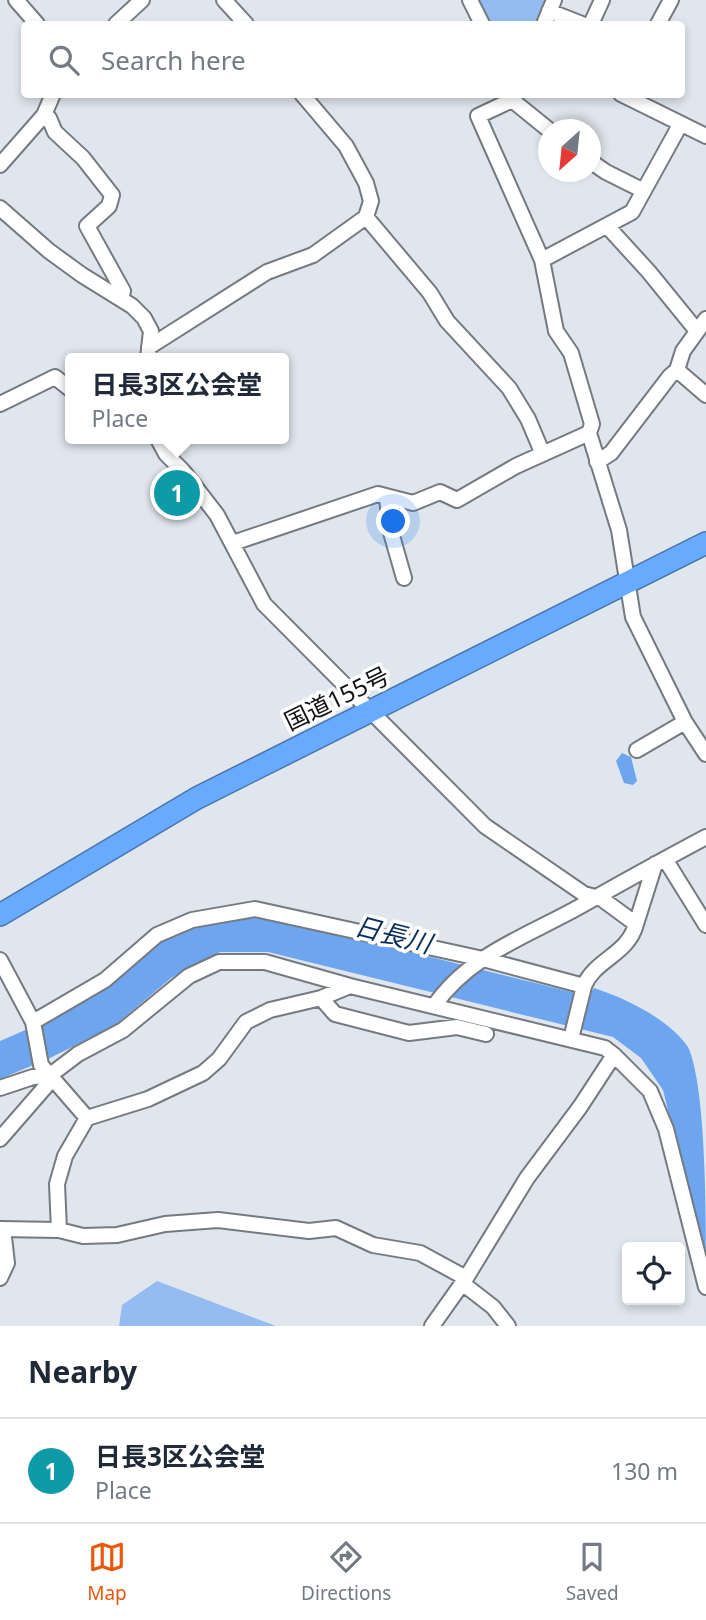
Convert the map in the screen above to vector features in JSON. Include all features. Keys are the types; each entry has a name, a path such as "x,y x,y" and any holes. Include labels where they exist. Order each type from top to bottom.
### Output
{"highway":[{"name":"国道155号","path":"0,915 186,804 706,543"}],"street":[{"path":"16,0 34,21"},
{"path":"119,21 142,0"},
{"path":"224,0 243,21"},
{"path":"470,0 480,21"},
{"path":"592,21 601,0"},
{"path":"660,21 671,0"},
{"path":"549,12 574,21"},
{"path":"0,164 44,115 51,98"},
{"path":"148,353 267,272 313,255 366,217 371,201 359,170 346,146 305,98"},
{"path":"511,98 478,116 542,260 556,331 571,353 584,394 592,424 589,433 619,530 633,617 685,722 706,754"},
{"path":"514,98 538,120"},
{"path":"629,98 706,136"},
{"path":"44,115 49,118 55,132 83,158 112,195 109,206 87,226 122,291 121,299"},
{"path":"542,260 632,212 680,125"},
{"path":"601,169 642,190"},
{"path":"0,208 49,251 121,299 144,318 151,331 148,353"},
{"path":"366,217 430,293 447,321 509,388 528,419 542,452"},
{"path":"607,226 697,331"},
{"path":"597,462 611,453 677,370 682,351 706,318"},
{"path":"677,370 706,395"},
{"path":"0,404 55,377 65,384"},
{"path":"233,543 378,495 412,503 440,492 457,500 542,452 589,433"},
{"path":"161,444 166,454 218,514 264,604 485,826 584,894 602,899 636,924"},
{"path":"387,497 390,529 404,578"},
{"path":"637,751 685,722"},
{"path":"435,1004 479,961 502,945 706,837"},
{"path":"572,1036 588,977 629,943 660,861"},
{"path":"660,861 706,925"},
{"path":"33,1022 105,980 157,935 192,919 255,909 584,986"},
{"path":"0,960 33,1022 47,1085 0,1139"},
{"path":"0,1088 33,1077 123,1030 189,976 219,962 265,962 350,986 572,1036 605,1048 650,1091 666,1129 706,1287"},
{"path":"59,1230 57,1184 65,1156 87,1118 148,1099 203,1073 219,1059 246,1022 270,1010 321,998 350,986"},
{"path":"321,998 335,1014 409,1033 457,1027 486,1034"},
{"path":"432,1326 527,1178 580,1107 614,1055"},
{"path":"45,1071 87,1118"},
{"path":"0,1278 6,1263 1,1229 59,1230 83,1236 117,1235 164,1224 218,1220 309,1231 336,1228 373,1245 420,1253 464,1280 493,1307 508,1326"}],"shaded area":[{"path":"470,0 554,0 544,21 480,21"},
{"path":"622,753 631,757 637,781 633,785 624,783 616,761"},
{"path":"230,916 282,920 588,996 594,988 632,1004 670,1027 688,1047 698,1090 704,1152 706,1265 663,1090 641,1058 613,1037 268,952 220,952 171,978 114,1026 0,1079 0,1041 44,1022 179,931"},
{"path":"157,1281 276,1326 119,1326 122,1305"}],"place":[{"name":"日長3区公会堂","path":"177,493"}],"water label":[{"name":"日長川","path":"393,935"}]}
